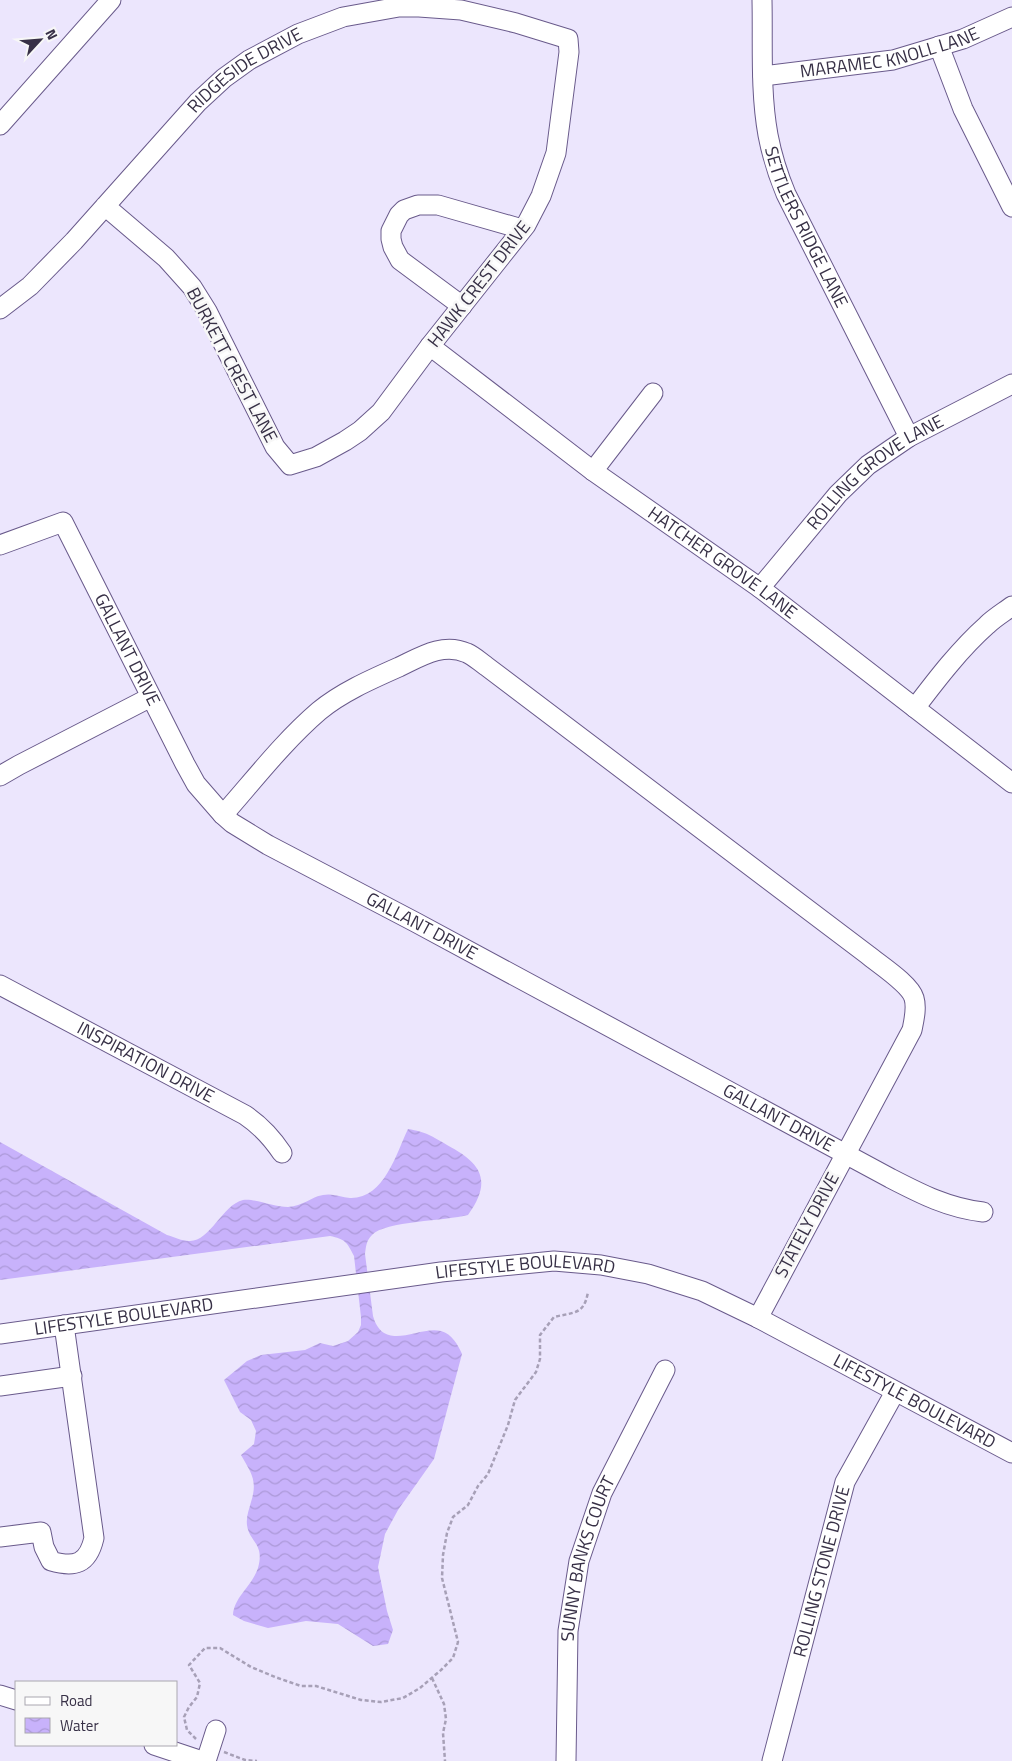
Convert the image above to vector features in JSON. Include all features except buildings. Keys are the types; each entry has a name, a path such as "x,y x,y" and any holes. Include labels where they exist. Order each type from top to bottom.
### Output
{"street":[{"path":"2,121 111,0"},
{"name":"SETTLERS RIDGE LANE","path":"762,0 763,76 768,133 775,164 786,194 909,437"},
{"name":"RIDGESIDE DRIVE","path":"0,309 30,286 198,102 224,78 249,60 277,44 344,17 399,3 460,10 516,23 568,39"},
{"name":"MARAMEC KNOLL LANE","path":"763,76 878,63 909,56 963,38 1012,18"},
{"name":"HAWK CREST DRIVE","path":"290,465 303,462 345,441 382,412 430,346 522,229 541,196 556,153 569,52 568,39"},
{"path":"939,46 962,109 1012,207"},
{"path":"462,306 400,260 393,247 391,238 391,231 399,215 404,210 418,205 438,205 522,229"},
{"name":"BURKETT CREST LANE","path":"105,206 166,258 192,287 207,311 275,447 290,465"},
{"name":"HATCHER GROVE LANE","path":"430,346 593,471 760,588 1012,783"},
{"name":"ROLLING GROVE LANE","path":"760,588 838,494 868,466 909,437 1012,384"},
{"path":"593,471 653,392"},
{"name":"GALLANT DRIVE","path":"0,545 63,522 196,784 223,815 268,845 845,1154 920,1193 964,1210 983,1212"},
{"path":"915,708 967,644 988,623 1012,606"},
{"name":"STATELY DRIVE","path":"223,815 295,734 320,710 368,681 430,652 446,649 459,650 468,654 868,955 905,985 914,997 915,1011 912,1030 758,1318"},
{"path":"0,776 151,697"},
{"name":"INSPIRATION DRIVE","path":"0,985 244,1115 254,1121 266,1133 282,1154"},
{"name":"LIFESTYLE BOULEVARD","path":"0,1334 406,1277 554,1261 601,1266 648,1274 702,1291 758,1318 1012,1453"},
{"path":"0,1537 41,1532 44,1547 51,1560 66,1565 80,1562 91,1553 94,1538 64,1325"},
{"name":"SUNNY BANKS COURT","path":"566,1761 568,1631 579,1561 602,1493 666,1370"},
{"path":"0,1386 72,1376"},
{"name":"ROLLING STONE DRIVE","path":"772,1761 845,1482 895,1392"},
{"path":"0,1694 15,1700"},
{"path":"168,1746 209,1749"}],"path":[{"path":"257,1761 245,1760 209,1749 187,1730 184,1717 188,1707 197,1697 200,1684 189,1665 205,1648 220,1648 251,1667 300,1686 316,1686 361,1700 381,1702 403,1698 420,1688 454,1658 458,1642 442,1578 447,1533 453,1517 468,1505 478,1486 488,1474 508,1425 515,1400 536,1372 540,1359 540,1335 554,1317 572,1314 582,1309 588,1292"},
{"path":"432,1678 444,1704 446,1719 443,1733 446,1761"}],"water":[{"path":"408,1129 429,1135 459,1152 475,1166 480,1174 481,1182 476,1203 468,1215 402,1224 379,1230 372,1235 366,1246 365,1254 373,1316 378,1327 385,1334 394,1336 432,1330 445,1332 451,1337 462,1354 434,1459 398,1510 385,1534 378,1567 393,1630 388,1644 373,1646 338,1624 306,1621 268,1628 244,1621 233,1615 234,1609 258,1568 260,1553 248,1531 247,1525 254,1482 241,1455 254,1444 256,1431 251,1420 240,1412 224,1380 247,1361 261,1355 305,1350 320,1343 333,1346 348,1341 358,1332 361,1325 361,1317 354,1256 345,1242 330,1236 0,1280 0,1142 167,1235 189,1241 203,1236 229,1209 243,1200 253,1200 288,1207 323,1195 350,1198 362,1196 372,1191 387,1173"}]}
